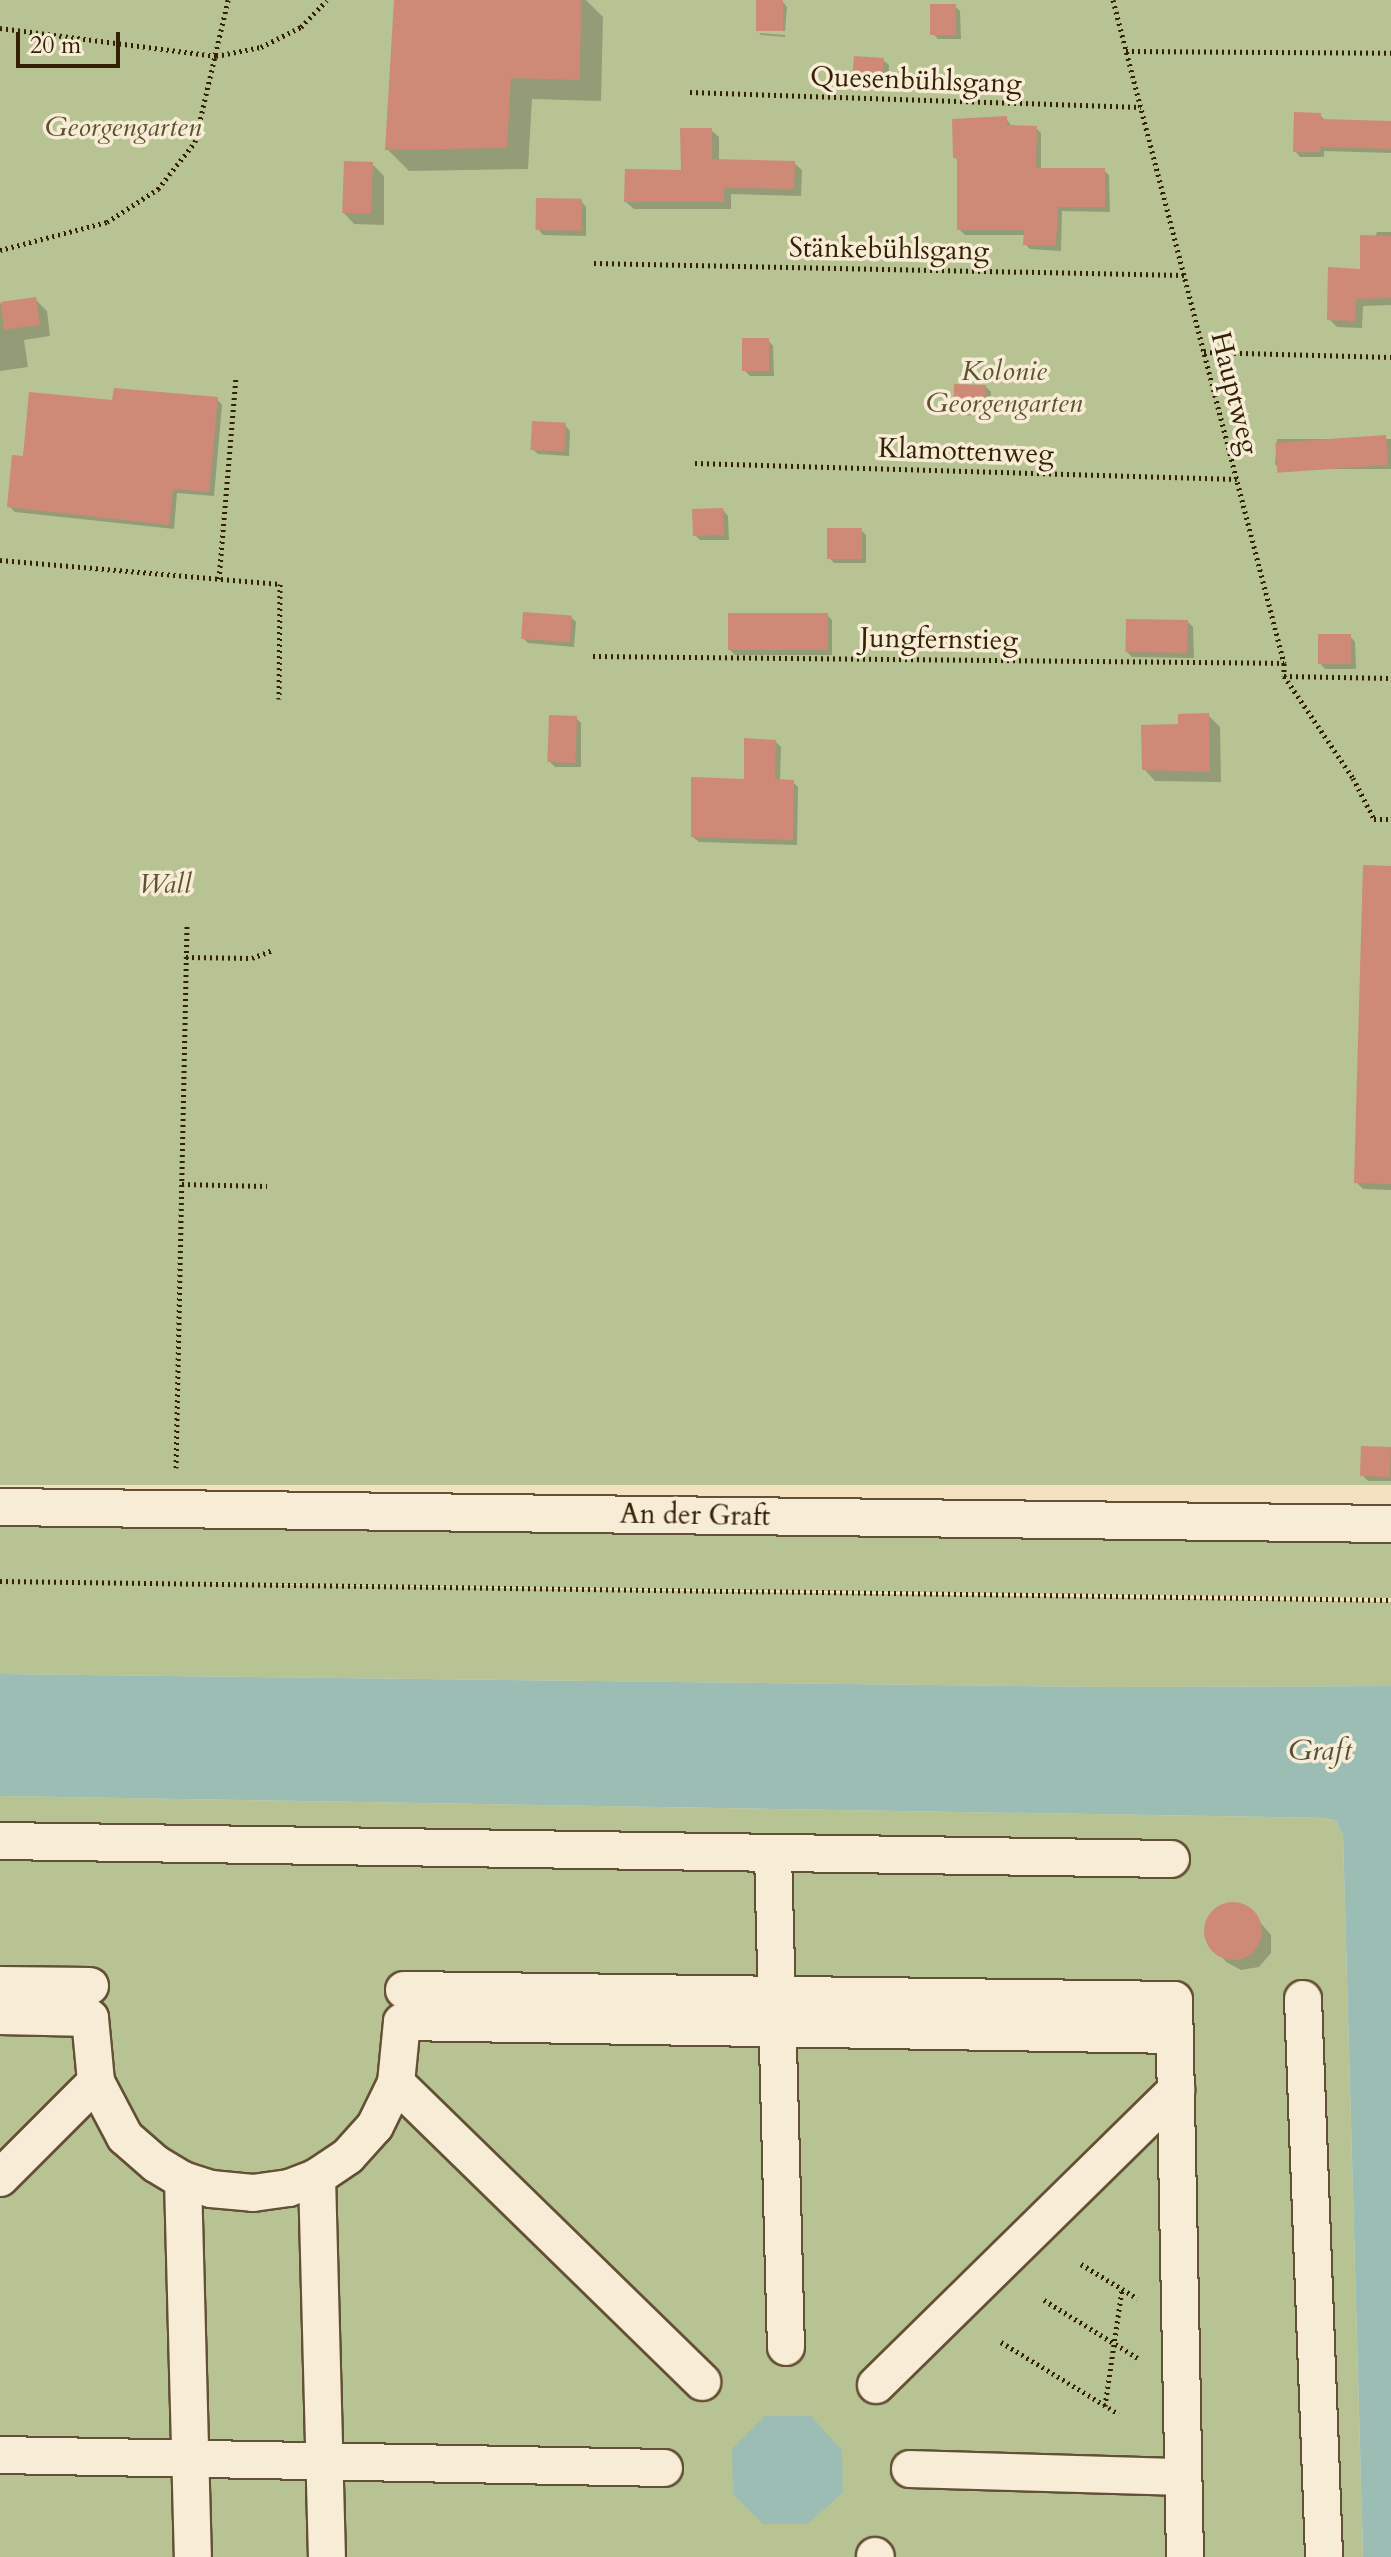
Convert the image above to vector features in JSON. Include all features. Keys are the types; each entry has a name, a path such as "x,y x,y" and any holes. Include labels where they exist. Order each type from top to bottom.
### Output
{"street":[{"name":"An der Graft","path":"0,1507 1391,1524"},
{"path":"0,1841 1171,1859"},
{"path":"773,1853 786,2347"},
{"path":"0,1985 90,1986"},
{"path":"404,1990 777,2012"},
{"path":"1303,1999 1324,2557"},
{"path":"0,2016 90,2018 96,2082 125,2137 156,2164 183,2180 211,2189 253,2193 289,2188 317,2177 348,2156 375,2126 396,2083 402,2022 1174,2000 1185,2557"},
{"path":"0,2178 96,2082"},
{"path":"396,2083 702,2382"},
{"path":"876,2385 1176,2090"},
{"path":"317,2177 327,2557"},
{"path":"183,2180 193,2557"},
{"path":"0,2455 664,2468"},
{"path":"910,2469 1183,2477"}],"path":[{"path":"0,28 216,56 261,47 301,27 327,0"},
{"name":"Hauptweg","path":"1113,0 1284,663 1284,676"},
{"path":"0,250 107,222 158,189 195,142 227,1"},
{"path":"1126,51 1391,53"},
{"name":"Quesenbühlsgang","path":"690,92 1141,107"},
{"name":"Stänkebühlsgang","path":"594,263 1184,275"},
{"path":"1204,352 1391,357"},
{"path":"219,579 236,377"},
{"name":"Klamottenweg","path":"695,463 1237,479"},
{"path":"0,560 280,584 279,699"},
{"name":"Jungfernstieg","path":"593,656 1284,663"},
{"path":"1284,676 1391,678"},
{"path":"1284,676 1353,778 1374,819 1391,819"},
{"path":"176,1468 187,925"},
{"path":"186,957 252,958 273,950"},
{"path":"182,1184 267,1186"},
{"path":"0,1581 1391,1600"},
{"path":"1081,2264 1137,2298"},
{"path":"1105,2406 1122,2289"},
{"path":"1044,2300 1138,2358"},
{"path":"1001,2342 1119,2414"}],"green space":[{"path":"0,0 1391,0 1391,1485 0,1485"},
{"path":"0,1514 1391,1533 1391,1598 115,1582 1391,1602 1391,1686 1109,1687 0,1674"},
{"path":"0,1796 1325,1818 1336,1821 1343,1836 1363,2557 0,2557"}],"water":[{"name":"Graft","path":"0,1674 1109,1687 1391,1686 1391,2557 1363,2557 1343,1836 1336,1821 1325,1818 0,1796"},
{"path":"765,2416 811,2416 842,2450 843,2492 808,2524 763,2524 733,2494 732,2449"}],"building":[{"path":"394,0 581,0 580,80 511,78 507,148 385,150"},
{"path":"756,0 783,0 783,31 756,31"},
{"path":"930,4 956,4 956,35 930,35"},
{"path":"854,56 884,58 882,86 852,84"},
{"path":"1294,112 1321,113 1321,119 1391,121 1391,149 1320,147 1320,152 1293,152"},
{"path":"1007,116 1007,125 1037,126 1036,168 1105,168 1105,207 1058,207 1056,246 1023,245 1024,230 957,230 957,158 953,158 952,119"},
{"path":"680,128 712,128 712,159 795,161 794,189 724,188 724,202 624,202 625,169 681,170"},
{"path":"344,161 373,162 371,214 342,213"},
{"path":"536,198 582,199 581,231 535,230"},
{"path":"1360,235 1391,236 1391,298 1356,299 1355,321 1327,320 1328,267 1360,269"},
{"path":"36,297 40,325 4,330 0,302"},
{"path":"742,338 769,338 769,371 742,371"},
{"path":"954,384 986,385 985,411 953,410"},
{"path":"114,388 218,397 209,492 173,489 169,525 7,507 12,455 23,456 29,392 112,400"},
{"path":"532,421 566,423 564,452 530,450"},
{"path":"1386,435 1388,465 1277,473 1275,443"},
{"path":"723,508 724,535 693,536 692,509"},
{"path":"827,528 862,528 862,559 827,559"},
{"path":"523,612 572,615 570,642 521,639"},
{"path":"728,613 828,613 828,650 728,650"},
{"path":"1126,619 1188,620 1187,653 1125,652"},
{"path":"1318,634 1351,634 1351,664 1318,664"},
{"path":"1209,713 1210,772 1142,770 1141,725 1178,724 1178,714"},
{"path":"549,715 577,716 575,763 547,762"},
{"path":"744,738 776,740 775,779 794,780 793,840 691,837 691,777 744,779"},
{"path":"1363,865 1391,866 1391,1184 1354,1183"},
{"path":"1361,1446 1391,1447 1390,1477 1360,1476"},
{"path":"1233,1902 1244,1904 1253,1911 1260,1920 1260,1942 1253,1951 1244,1958 1233,1960 1222,1958 1213,1951 1206,1942 1204,1931 1206,1920 1213,1911 1222,1904"}],"park label":[{"name":"Georgengarten","path":"123,127"},
{"name":"Kolonie Georgengarten","path":"1004,387"},
{"name":"Wall","path":"165,884"}]}
